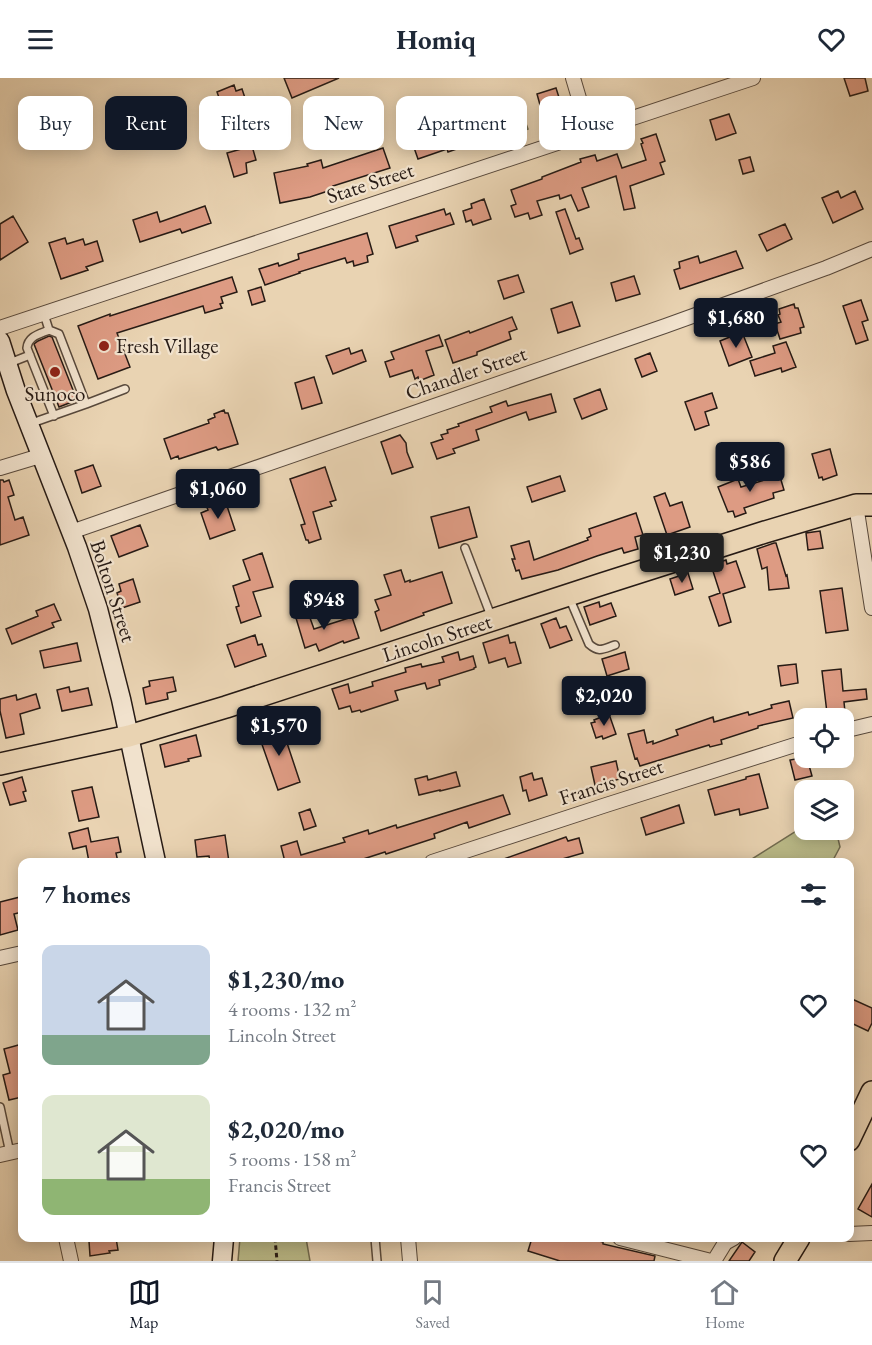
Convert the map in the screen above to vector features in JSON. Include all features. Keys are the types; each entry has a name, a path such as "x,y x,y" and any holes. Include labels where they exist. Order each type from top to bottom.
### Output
{"main road":[{"name":"Bolton Street","path":"0,341 40,456 92,590 129,736 155,858"},
{"name":"Lincoln Street","path":"0,764 129,736 226,708 775,529 864,505"},
{"path":"854,1130 872,1092"},
{"path":"222,1261 224,1242"},
{"path":"785,1261 797,1242"}],"street":[{"path":"573,78 579,96"},
{"name":"State Street","path":"635,117 753,78"},
{"name":"State Street","path":"0,328 539,149"},
{"name":"Chandler Street","path":"71,532 665,326 872,249"},
{"path":"0,468 40,456"},
{"path":"864,505 872,608"},
{"path":"854,728 872,723"},
{"name":"Francis Street","path":"455,858 794,745"},
{"path":"0,958 18,954"},
{"path":"854,1234 872,1233"},
{"path":"67,1242 71,1261"},
{"path":"408,1242 410,1261"},
{"path":"636,1242 713,1261 728,1242"}],"lane":[{"path":"44,314 49,330"},
{"path":"54,416 43,377 27,348 31,338 49,330 59,334 61,351 67,367 86,404"},
{"path":"7,364 34,358"},
{"path":"29,424 125,389"},
{"path":"465,548 492,620"},
{"path":"568,595 588,644 599,650 615,645"},
{"path":"0,1107 11,1152"},
{"path":"375,1242 377,1261"}],"path":[{"path":"275,1242 277,1261"}],"green space":[{"path":"794,832 794,840 838,840 840,847 834,858 753,858"},
{"path":"240,1242 307,1242 310,1261 238,1261"}],"building":[{"path":"284,78 339,78 292,98"},
{"path":"844,78 865,78 868,91 850,96"},
{"path":"234,85 236,91 242,89 244,96 218,96 217,92"},
{"path":"556,88 559,96 539,96 539,101 537,94"},
{"path":"729,114 736,133 716,140 710,120"},
{"path":"656,134 665,161 660,163 664,174 630,186 635,208 624,210 616,176 582,188 589,207 578,211 571,195 560,199 559,195 537,201 542,215 530,219 528,213 515,217 511,206 516,204 511,190 581,162 580,159 595,155 597,161 617,154 622,168 646,160 641,139"},
{"path":"253,150 256,160 246,163 247,173 234,177 227,153"},
{"path":"377,150 384,150 390,168 333,186 334,189 310,197 280,203 274,173 308,166 307,164 321,160 323,168"},
{"path":"415,150 444,150 418,159"},
{"path":"750,157 754,171 743,174 739,160"},
{"path":"838,191 841,198 855,191 863,209 833,223 822,198"},
{"path":"484,199 491,219 473,225 471,220 466,222 463,211 472,208 471,204"},
{"path":"205,206 211,223 182,233 180,229 140,242 133,220 157,212 160,222"},
{"path":"444,209 446,215 450,213 454,224 416,236 418,241 396,248 389,226"},
{"path":"565,209 576,239 579,238 583,249 570,254 556,212"},
{"path":"13,216 28,242 0,260 0,224"},
{"path":"785,224 792,239 767,251 759,235"},
{"path":"367,233 373,254 367,256 368,262 354,266 353,261 347,263 345,258 265,285 259,269 278,263 279,266 299,259 298,254"},
{"path":"65,238 67,244 83,239 85,245 97,241 103,261 86,267 88,270 61,279 49,243"},
{"path":"736,251 743,268 680,289 674,270 680,268 679,262 698,256 700,263"},
{"path":"518,275 524,292 504,299 498,281"},
{"path":"634,276 640,294 616,301 611,283"},
{"path":"232,277 237,292 221,297 222,308 205,313 203,306 117,333 130,367 98,379 78,326"},
{"path":"261,287 265,301 252,305 248,291"},
{"path":"861,300 868,320 862,322 868,340 856,344 843,306"},
{"path":"572,302 580,326 558,333 551,309"},
{"path":"794,304 795,308 798,308 804,327 800,328 801,333 780,339 775,324 781,322 778,315 780,314 779,309"},
{"path":"512,317 517,329 509,332 511,339 453,363 445,340"},
{"path":"742,332 752,357 729,366 720,341"},
{"path":"439,335 443,346 426,351 434,375 419,381 418,377 415,379 412,370 390,377 385,362 394,359 391,352"},
{"name":"Sunoco","path":"49,336 52,337 77,400 59,407 34,344"},
{"path":"786,342 796,367 782,372 781,368 755,376 750,361 775,353 773,346"},
{"path":"349,348 351,354 362,350 366,361 333,374 326,356"},
{"path":"650,353 657,371 642,377 635,359"},
{"path":"314,377 322,403 302,409 295,383"},
{"path":"600,389 607,409 582,419 574,399"},
{"path":"712,393 717,408 705,412 709,425 695,430 685,402"},
{"path":"551,394 556,412 529,420 526,412 476,430 479,440 453,449 455,453 437,459 431,443 443,439 441,435 448,433 447,430 492,412 490,407 506,401 508,406"},
{"path":"224,410 228,413 238,444 218,450 216,447 179,459 178,456 171,459 164,439 209,423 208,420 215,417 214,414"},
{"path":"400,435 406,443 413,467 392,474 381,442"},
{"path":"830,449 837,475 823,480 822,477 819,478 812,454"},
{"path":"93,465 101,486 82,493 75,471"},
{"path":"325,467 336,500 330,502 332,506 313,512 321,539 309,543 301,525 305,524 290,479"},
{"path":"778,470 784,490 773,493 774,498 744,508 746,513 735,517 733,511 728,512 718,487 738,479 741,487 768,479 766,473"},
{"path":"560,476 565,491 532,502 527,487"},
{"path":"0,480 4,482 9,480 14,495 8,497 15,520 23,517 29,535 0,545"},
{"path":"665,493 670,506 682,502 690,527 667,535 654,497"},
{"path":"218,501 226,503 235,530 210,539 201,513 208,510 206,505"},
{"path":"469,507 477,537 439,548 431,517"},
{"path":"636,513 643,535 635,537 638,549 624,553 622,548 558,570 522,579 519,570 516,571 511,546 529,541 534,560 588,540 587,538 591,536 589,529"},
{"path":"140,525 148,546 119,557 111,536"},
{"path":"820,531 823,548 808,550 806,533"},
{"path":"776,543 787,575 789,588 769,590 767,567 762,569 757,549"},
{"path":"262,553 273,587 253,592 261,616 241,623 233,586 250,580 243,560"},
{"path":"726,560 727,564 736,561 745,587 723,594 731,622 719,626 709,597 720,593 711,565"},
{"path":"401,570 405,582 442,572 452,603 381,631 375,612 379,610 375,600 391,595 384,575"},
{"path":"688,573 693,589 675,595 670,579"},
{"path":"133,579 140,602 122,608 117,593 121,591 119,584"},
{"path":"842,588 848,630 826,633 820,591"},
{"path":"599,602 600,607 611,603 616,616 590,625 584,607"},
{"path":"54,604 61,620 52,623 54,627 12,644 6,629 38,616 36,611"},
{"path":"305,604 314,629 352,617 359,638 344,643 343,641 319,651 316,644 305,648 293,608"},
{"path":"556,618 560,628 566,626 572,640 550,648 541,624"},
{"path":"255,635 258,645 262,644 266,656 235,667 227,645"},
{"path":"508,635 510,643 515,642 521,663 508,667 505,658 489,663 483,643"},
{"path":"77,643 81,661 44,668 40,651"},
{"path":"458,652 460,660 473,656 476,667 439,680 440,685 427,689 425,683 395,691 398,700 361,712 360,710 352,712 350,706 339,709 332,689 348,684 350,693 373,686 372,682 406,672 405,668 444,662 442,657"},
{"path":"625,652 629,669 607,676 602,659"},
{"path":"796,664 798,683 781,686 778,666"},
{"path":"841,669 843,691 866,689 867,699 844,702 845,708 826,708 822,671"},
{"path":"173,677 176,691 167,693 168,699 146,704 143,688 150,686 149,681"},
{"path":"69,687 70,692 88,688 92,705 62,711 57,690"},
{"path":"36,694 40,708 20,714 24,734 6,738 0,711 0,699 16,695 17,700"},
{"path":"789,701 793,718 758,726 758,728 721,740 722,744 710,747 709,745 640,766 637,758 635,759 628,734 644,730 647,743 653,741 653,744 678,735 676,730 713,717 714,722 748,712 749,715 772,708 771,705"},
{"path":"609,714 616,734 603,739 602,736 596,738 591,723"},
{"path":"281,725 300,782 278,790 258,733"},
{"path":"196,735 201,756 165,767 160,745"},
{"path":"794,759 794,768 810,768 812,776 795,780 790,760"},
{"path":"616,761 620,779 595,785 591,767"},
{"path":"456,772 460,786 419,795 415,779 427,776 428,780"},
{"path":"532,773 534,780 542,778 547,795 529,801 526,790 523,791 520,777"},
{"path":"759,774 768,808 740,815 739,809 715,815 708,790"},
{"path":"22,777 26,801 10,805 3,783"},
{"path":"92,787 99,817 79,821 72,791"},
{"path":"503,795 510,814 469,828 467,822 434,834 435,838 366,858 284,858 281,846 297,841 301,855 345,842 343,838 368,830 369,834 396,825 397,828"},
{"path":"679,805 684,823 646,835 641,818"},
{"path":"310,809 316,826 304,830 299,813"},
{"path":"88,828 91,842 118,837 121,852 116,853 117,858 88,858 86,846 73,849 69,833"},
{"path":"225,835 228,858 197,857 195,840"},
{"path":"566,837 568,841 579,838 583,853 566,858 506,858"},
{"path":"18,898 18,913 14,914 18,930 0,935 0,902"},
{"path":"854,1000 872,1008 872,1023 868,1031 854,1024"},
{"path":"18,1045 18,1098 9,1100 3,1075 10,1073 4,1049"},
{"path":"872,1184 872,1217 858,1209"},
{"path":"89,1242 117,1242 118,1250 90,1256"},
{"path":"531,1242 603,1242 603,1244 655,1256 654,1261 560,1261 528,1251"},
{"path":"742,1242 755,1252 749,1261 729,1261"}],"place":[{"name":"Fresh Village","path":"104,346"},
{"name":"Sunoco","path":"55,372"}]}
